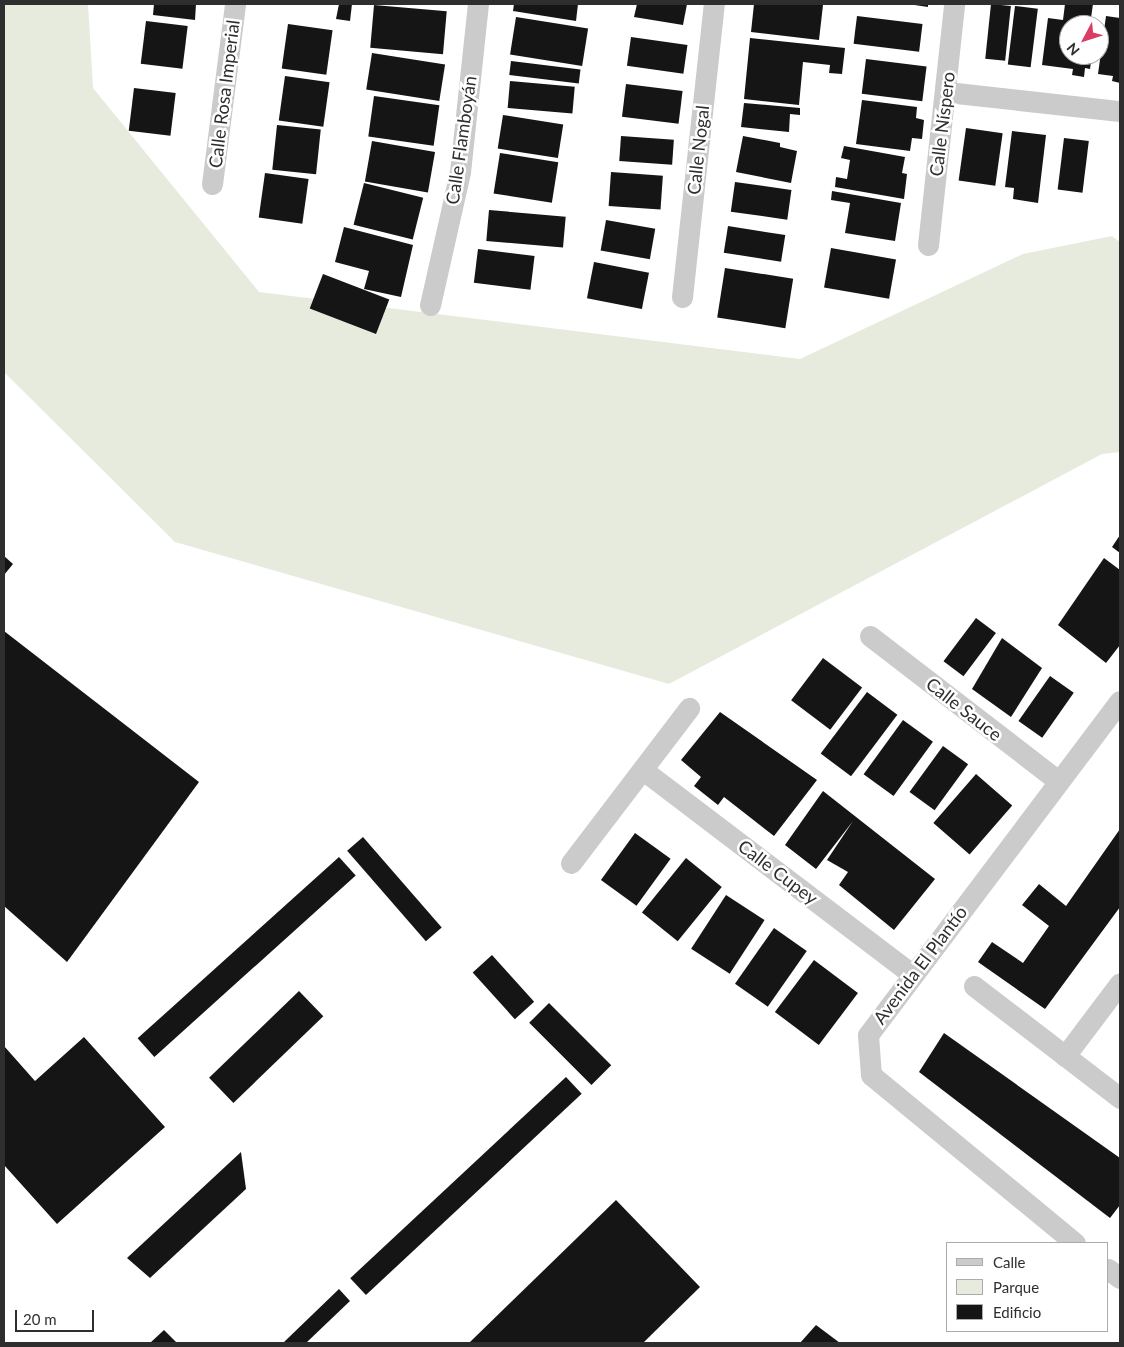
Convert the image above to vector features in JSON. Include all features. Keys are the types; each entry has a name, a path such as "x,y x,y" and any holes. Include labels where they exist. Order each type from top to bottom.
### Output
{"street":[{"name":"Calle Rosa Imperial","path":"212,184 235,4"},
{"name":"Calle Flamboyán","path":"430,305 460,172 478,4"},
{"name":"Calle Nogal","path":"682,297 714,4"},
{"name":"Calle Níspero","path":"928,245 947,92 954,4"},
{"path":"947,92 1120,110"},
{"name":"Calle Sauce","path":"870,636 1058,781"},
{"name":"Avenida El Plantío","path":"1074,1242 871,1075 868,1035 912,974 1120,701"},
{"path":"571,864 689,708"},
{"name":"Calle Cupey","path":"643,770 912,974"},
{"path":"1065,1056 1120,983"},
{"path":"974,986 1120,1098"},
{"path":"1109,1269 1120,1278"}],"green space":[{"path":"4,4 88,4 93,88 259,292 800,359 1023,254 1112,236 1120,242 1120,452 1102,454 669,684 175,542 4,372"}],"building":[{"path":"154,4 196,4 195,20 153,15"},
{"path":"339,4 352,4 350,21 336,19"},
{"path":"514,4 578,4 576,21 513,11"},
{"path":"637,4 687,4 683,25 634,17"},
{"path":"754,4 823,5 819,40 751,32"},
{"path":"908,4 928,4 928,7"},
{"path":"991,4 1011,6 1005,61 985,59"},
{"path":"1065,4 1093,4 1091,15 1064,15"},
{"path":"374,5 447,11 443,54 370,48"},
{"path":"1015,6 1038,9 1031,67 1008,65"},
{"path":"857,16 923,24 919,52 854,44"},
{"path":"1109,16 1120,18 1120,83 1112,81 1113,76 1098,74 1099,65 1109,65"},
{"path":"516,17 588,28 582,66 510,55"},
{"path":"1048,18 1059,19 1059,65 1091,65 1090,69 1085,68 1084,77 1072,75 1073,69 1042,65"},
{"path":"146,21 188,26 182,69 141,64"},
{"path":"288,24 333,30 326,75 282,69"},
{"path":"631,37 687,45 683,74 627,66"},
{"path":"750,38 845,48 842,74 829,73 830,65 803,62 799,105 744,99"},
{"path":"372,53 445,65 439,101 366,90"},
{"path":"866,59 927,66 922,101 862,94"},
{"path":"511,61 580,70 579,83 509,75"},
{"path":"285,76 330,82 323,127 279,121"},
{"path":"510,81 575,87 572,114 508,108"},
{"path":"626,84 683,91 679,124 622,117"},
{"path":"134,88 176,93 170,136 129,131"},
{"path":"374,96 439,105 434,146 368,137"},
{"path":"862,100 917,107 916,118 924,120 922,139 912,138 910,151 856,144"},
{"path":"744,103 800,108 800,115 790,114 789,132 741,127"},
{"path":"503,115 563,125 558,158 498,149"},
{"path":"277,125 321,130 316,174 272,170"},
{"path":"966,128 1003,133 995,186 959,180"},
{"path":"1012,131 1046,135 1038,203 1013,199 1014,188 1005,187"},
{"path":"621,136 674,140 672,165 619,161"},
{"path":"743,136 780,143 780,147 797,151 791,183 736,172"},
{"path":"1064,138 1089,141 1082,193 1058,190"},
{"path":"372,141 435,152 428,192 365,181"},
{"path":"844,146 905,157 902,173 907,174 904,199 835,187 836,177 847,179 850,160 841,158"},
{"path":"500,153 558,162 552,203 494,193"},
{"path":"611,172 663,176 661,210 609,206"},
{"path":"265,173 309,179 302,224 259,218"},
{"path":"735,182 791,190 787,220 731,212"},
{"path":"364,183 423,198 413,239 354,225"},
{"path":"832,191 901,203 895,241 845,233 850,203 831,200"},
{"path":"489,210 566,217 563,248 486,241"},
{"path":"606,220 655,229 650,259 601,251"},
{"path":"728,226 785,235 781,262 724,253"},
{"path":"344,227 413,245 401,297 364,289 369,271 335,262"},
{"path":"831,248 896,259 889,299 824,287"},
{"path":"478,249 535,256 530,290 474,283"},
{"path":"594,262 649,273 642,309 587,298"},
{"path":"725,268 793,279 785,328 717,317"},
{"path":"323,274 389,299 376,334 310,309"},
{"path":"1120,535 1120,553 1112,547"},
{"path":"4,556 13,564 4,575"},
{"path":"1104,558 1120,570 1120,645 1106,663 1058,625"},
{"path":"976,618 996,633 963,676 944,661"},
{"path":"4,631 199,782 67,962 4,906"},
{"path":"1002,638 1042,668 1011,717 972,689"},
{"path":"823,658 862,687 830,730 791,700"},
{"path":"1050,676 1074,693 1042,738 1018,721"},
{"path":"867,692 897,715 851,776 821,753"},
{"path":"720,712 817,780 774,836 724,797 718,805 694,786 701,777 681,760"},
{"path":"903,720 933,742 894,796 864,774"},
{"path":"943,746 968,764 935,810 909,792"},
{"path":"976,774 1012,805 970,855 933,823"},
{"path":"823,791 935,879 894,930 839,885 848,872 827,860 853,821 816,869 785,845"},
{"path":"1120,829 1120,907 1045,1009 978,962 992,942 1023,963 1049,926 1022,905 1039,884 1066,906"},
{"path":"635,833 671,859 637,906 601,880"},
{"path":"363,837 442,928 426,941 347,851"},
{"path":"339,857 356,876 154,1057 138,1038"},
{"path":"686,858 722,887 678,941 642,912"},
{"path":"726,895 765,920 730,974 691,949"},
{"path":"774,928 807,951 768,1007 735,984"},
{"path":"492,955 534,1002 515,1019 473,972"},
{"path":"814,960 858,993 819,1045 775,1012"},
{"path":"299,991 323,1016 233,1103 209,1078"},
{"path":"549,1003 611,1065 591,1085 529,1023"},
{"path":"944,1033 1120,1158 1120,1205 1110,1218 919,1072"},
{"path":"84,1037 165,1127 57,1224 4,1165 4,1046 35,1081"},
{"path":"566,1077 582,1094 366,1295 350,1278"},
{"path":"241,1152 246,1189 150,1278 127,1258"},
{"path":"616,1200 700,1287 643,1343 469,1343"},
{"path":"339,1289 350,1301 306,1343 283,1343"},
{"path":"816,1325 840,1343 800,1343"},
{"path":"164,1330 177,1343 150,1343"}]}
